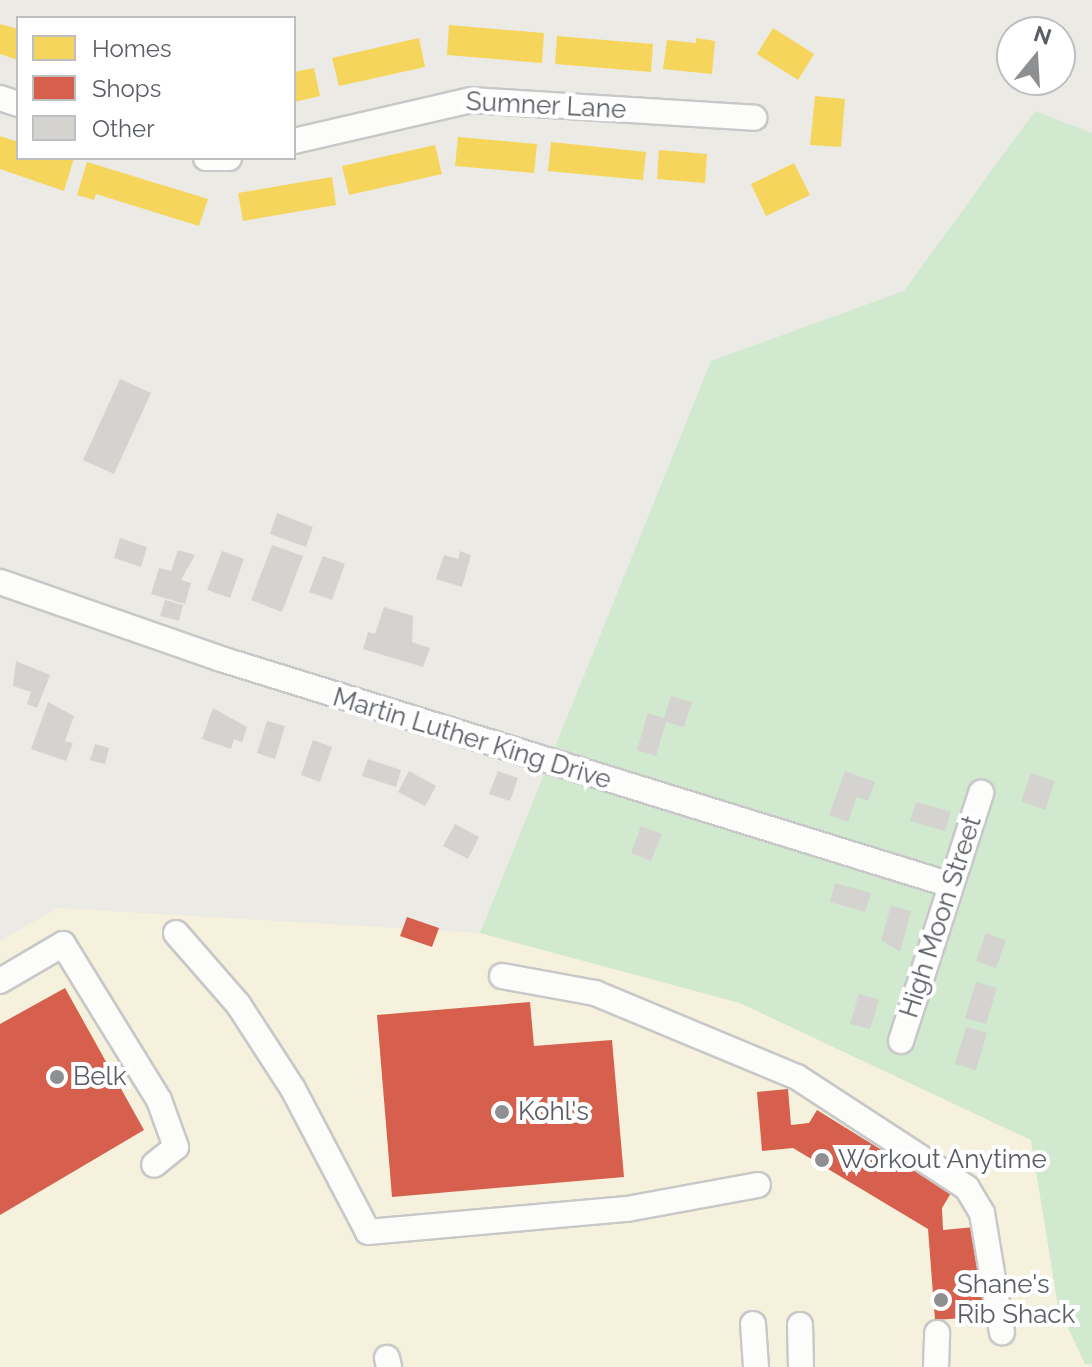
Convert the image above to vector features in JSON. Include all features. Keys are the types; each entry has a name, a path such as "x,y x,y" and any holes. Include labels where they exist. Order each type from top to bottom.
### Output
{"street":[{"name":"Sumner Lane","path":"296,141 471,100 754,118"},
{"name":"Martin Luther King Drive","path":"0,582 250,669 948,884"},
{"name":"High Moon Street","path":"901,1041 948,884 981,793"},
{"path":"176,933 238,1004 269,1052 368,1232 627,1209 758,1185"},
{"path":"0,981 63,944 159,1100 176,1147 154,1165"},
{"path":"502,976 595,993 797,1077 967,1188 982,1213 1002,1332"},
{"path":"753,1324 756,1367"},
{"path":"800,1325 801,1367"},
{"path":"936,1367 937,1333"}],"shaded area":[{"path":"58,908 480,933 740,1003 1031,1140 1058,1306 1085,1363 1092,1367 0,1367 0,941"}],"green space":[{"path":"1035,111 1092,133 1092,1364 1085,1364 1058,1306 1031,1140 740,1003 480,933 711,361 904,291"}],"building: Homes":[{"path":"0,24 16,28 16,59 0,54"},
{"path":"449,25 544,33 542,63 447,55"},
{"path":"773,28 814,54 798,80 757,54"},
{"path":"557,36 653,44 651,72 555,64"},
{"path":"419,38 425,67 339,86 332,58"},
{"path":"696,38 715,41 712,74 663,69 667,40 696,43"},
{"path":"314,68 320,96 296,102 296,72"},
{"path":"815,96 845,99 841,147 810,145"},
{"path":"0,136 16,141 16,160 73,160 64,191 0,169"},
{"path":"458,137 537,144 534,173 455,166"},
{"path":"551,142 646,152 643,180 548,171"},
{"path":"435,145 442,174 349,195 342,166"},
{"path":"659,150 707,154 705,183 657,179"},
{"path":"87,162 208,199 199,226 96,194 94,200 77,195"},
{"path":"794,163 810,195 766,216 751,184"},
{"path":"332,177 336,205 243,221 238,193"}],"building: Shops":[{"path":"407,917 439,928 432,947 400,936"},
{"name":"Belk","path":"65,988 144,1130 0,1215 0,1024"},
{"name":"Kohl's","path":"530,1002 534,1046 612,1040 624,1177 392,1197 377,1015"},
{"path":"788,1089 791,1125 809,1123 817,1110 951,1193 942,1208 943,1230 975,1227 978,1271 986,1271 990,1316 935,1320 928,1229 793,1148 762,1151 757,1092"}],"building: Other":[{"path":"120,379 151,393 114,474 83,460"},
{"path":"277,513 313,527 306,547 270,534"},
{"path":"120,538 147,547 141,567 114,558"},
{"path":"272,545 303,556 282,612 251,600"},
{"path":"178,550 195,555 181,580 191,583 185,604 151,594 159,568 171,571"},
{"path":"222,551 244,559 230,598 207,590"},
{"path":"460,551 471,555 462,587 436,579 444,555 458,559"},
{"path":"323,556 345,564 332,600 309,592"},
{"path":"165,600 183,605 179,621 160,616"},
{"path":"384,607 413,616 412,642 430,648 423,667 363,649 368,632 375,634"},
{"path":"16,661 50,675 37,708 27,704 31,692 13,686"},
{"path":"671,696 692,702 684,727 666,722 656,756 637,750 648,713 664,718"},
{"path":"48,702 74,716 65,741 73,743 66,761 31,749"},
{"path":"213,708 247,727 242,742 234,739 231,749 202,739"},
{"path":"267,721 285,726 275,759 257,753"},
{"path":"313,740 332,747 320,782 301,775"},
{"path":"95,744 109,748 105,764 90,760"},
{"path":"368,759 401,770 396,787 362,776"},
{"path":"409,771 436,786 425,806 398,792"},
{"path":"498,771 518,778 510,801 489,794"},
{"path":"845,771 875,782 868,801 857,797 848,822 829,815"},
{"path":"1031,773 1055,781 1045,810 1021,801"},
{"path":"916,802 951,812 945,831 910,821"},
{"path":"455,824 479,837 468,859 443,846"},
{"path":"641,826 662,834 651,861 631,853"},
{"path":"835,883 871,893 865,912 830,902"},
{"path":"891,906 911,911 900,952 881,940"},
{"path":"986,933 1006,940 996,968 976,961"},
{"path":"976,982 997,988 986,1024 965,1018"},
{"path":"859,994 879,1000 870,1029 850,1024"},
{"path":"966,1027 987,1033 976,1070 955,1064"}],"place":[{"name":"Belk","path":"57,1077"},
{"name":"Kohl's","path":"502,1112"},
{"name":"Workout Anytime","path":"822,1160"},
{"name":"Shane's Rib Shack","path":"941,1300"}]}
